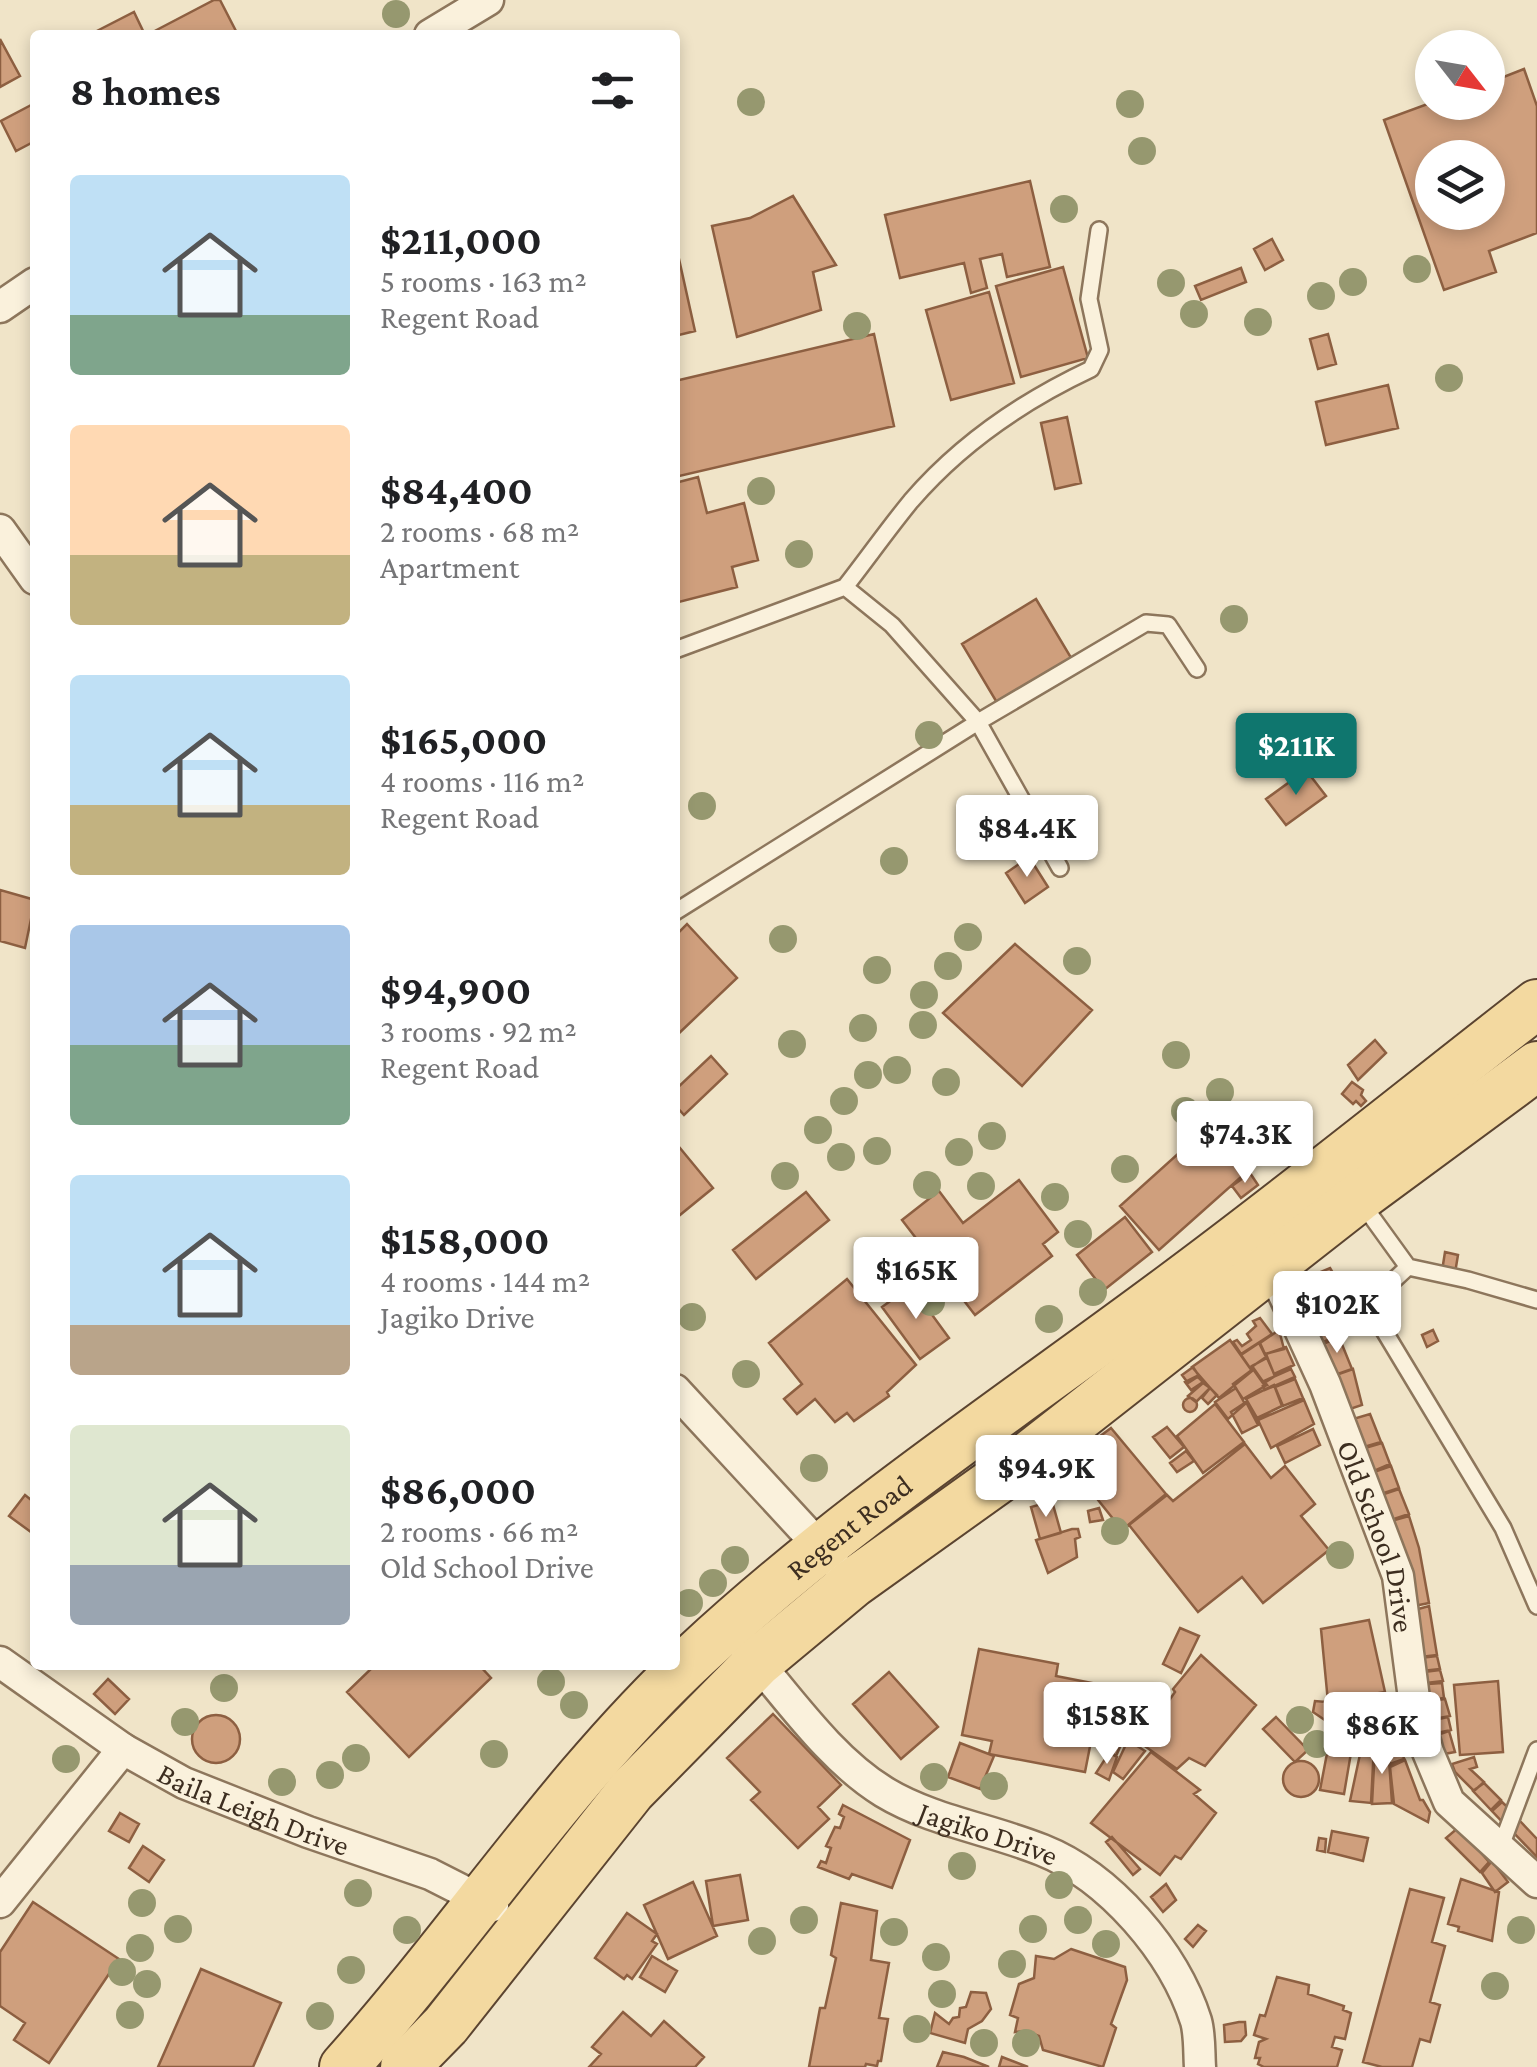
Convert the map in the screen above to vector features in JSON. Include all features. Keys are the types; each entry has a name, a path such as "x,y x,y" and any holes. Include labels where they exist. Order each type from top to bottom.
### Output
{"main road":[{"name":"Regent Road","path":"404,2067 446,2025 525,1928 820,1547 1261,1246 1346,1180 1537,1004"},
{"name":"Regent Road","path":"1346,1180 1537,1066"},
{"name":"Regent Road","path":"344,2067 406,1998 598,1757 693,1658 742,1645 853,1583 1011,1470 1261,1246"}],"street":[{"path":"438,30 488,0"},
{"path":"0,306 30,287"},
{"path":"0,530 30,572"},
{"name":"Old School Drive","path":"1261,1246 1325,1384 1398,1576 1416,1706 1428,1752 1449,1802 1537,1882"},
{"path":"680,1395 853,1583"},
{"name":"Jagiko Drive","path":"742,1645 844,1760 883,1791 931,1814 1045,1851 1109,1890 1163,1952 1197,2023 1200,2067"},
{"name":"Baila Leigh Drive","path":"0,1662 123,1749 184,1784 308,1832 412,1866 483,1900 525,1928"},
{"path":"0,1902 123,1749"}],"lane":[{"path":"680,648 844,587 910,502 965,447 1049,389 1091,369 1100,350 1089,299 1098,230"},
{"path":"844,587 892,625 978,722 1060,868"},
{"path":"680,909 978,722 1146,623 1168,626 1196,670"},
{"path":"1346,1180 1408,1267 1537,1300"},
{"path":"1408,1267 1378,1295 1376,1319 1503,1528 1537,1606"},
{"path":"1500,1846 1537,1750"}],"building":[{"path":"220,0 235,30 157,30"},
{"path":"134,12 143,30 99,30"},
{"path":"0,39 20,76 0,87"},
{"path":"1524,69 1537,106 1537,233 1489,251 1496,272 1444,290 1423,230 1505,230 1505,140 1415,140 1415,208 1384,120 1415,109 1415,120 1505,120 1505,76"},
{"path":"30,106 30,144 16,151 1,121"},
{"path":"1030,181 1050,267 1007,277 1002,254 980,259 987,288 971,293 964,263 900,278 885,215"},
{"path":"793,196 836,265 813,272 821,310 737,337 712,226 750,218"},
{"path":"1272,239 1283,260 1265,270 1254,249"},
{"path":"680,264 695,331 680,335"},
{"path":"1063,267 1088,358 1021,377 996,286"},
{"path":"1241,268 1246,282 1201,300 1195,286"},
{"path":"989,292 1014,383 951,400 926,310"},
{"path":"874,334 894,426 680,476 680,380"},
{"path":"1328,334 1336,364 1318,369 1310,339"},
{"path":"1388,385 1398,428 1326,445 1316,402"},
{"path":"1067,417 1081,483 1055,489 1041,423"},
{"path":"698,477 707,513 744,503 758,560 732,567 737,587 680,602 680,482"},
{"path":"1036,599 1073,661 999,706 962,644"},
{"path":"1306,770 1326,796 1286,825 1266,799"},
{"path":"1029,857 1048,887 1025,903 1006,873"},
{"path":"0,890 30,899 25,948 0,941"},
{"path":"687,924 737,978 680,1032 680,931"},
{"path":"1015,944 1092,1010 1022,1086 943,1013"},
{"path":"1375,1040 1386,1053 1358,1080 1348,1065"},
{"path":"711,1056 727,1074 684,1115 680,1111 680,1085"},
{"path":"1352,1082 1363,1090 1361,1095 1366,1101 1361,1106 1342,1094"},
{"path":"1220,1116 1259,1161 1159,1250 1120,1206"},
{"path":"680,1148 713,1188 680,1215"},
{"path":"1250,1173 1258,1185 1241,1198 1232,1186"},
{"path":"1019,1180 1058,1232 1043,1244 1052,1256 975,1315 902,1220 939,1191 963,1223"},
{"path":"806,1192 829,1220 756,1279 733,1250"},
{"path":"1125,1217 1152,1252 1104,1290 1077,1255"},
{"path":"1445,1252 1458,1255 1455,1273 1442,1271"},
{"path":"1330,1268 1336,1278 1321,1286 1316,1274"},
{"path":"847,1279 916,1365 887,1392 889,1396 854,1421 847,1413 835,1422 815,1399 797,1414 784,1399 802,1384 769,1343"},
{"path":"1318,1284 1329,1315 1314,1320 1303,1292"},
{"path":"911,1286 949,1338 920,1359 882,1307"},
{"path":"1331,1315 1339,1336 1320,1343 1313,1321"},
{"path":"1260,1318 1272,1334 1241,1354 1233,1342 1237,1340 1242,1346 1251,1340 1247,1334 1256,1326 1253,1321"},
{"path":"1279,1330 1284,1349 1265,1354 1260,1343"},
{"path":"1433,1330 1438,1341 1427,1347 1422,1335"},
{"path":"1339,1337 1352,1369 1335,1375 1323,1344"},
{"path":"1230,1340 1252,1371 1219,1398 1192,1367"},
{"path":"1259,1343 1266,1357 1250,1368 1241,1355"},
{"path":"1286,1347 1294,1365 1274,1374 1266,1354"},
{"path":"1267,1358 1275,1376 1264,1383 1252,1366"},
{"path":"1193,1367 1199,1376 1188,1383 1182,1375"},
{"path":"1253,1369 1265,1386 1243,1399 1233,1384"},
{"path":"1291,1369 1295,1377 1265,1390 1264,1381"},
{"path":"1353,1369 1362,1405 1350,1409 1336,1375"},
{"path":"1197,1376 1203,1382 1191,1390 1185,1382"},
{"path":"1295,1379 1303,1398 1283,1406 1275,1387"},
{"path":"1203,1383 1210,1388 1196,1402 1188,1396"},
{"path":"1274,1385 1282,1406 1257,1418 1246,1399"},
{"path":"1210,1388 1217,1395 1208,1404 1202,1398"},
{"path":"1236,1388 1245,1404 1228,1419 1215,1402"},
{"path":"1190,1398 1197,1405 1190,1412 1183,1405"},
{"path":"1304,1400 1314,1424 1271,1448 1258,1420"},
{"path":"1246,1402 1258,1425 1242,1433 1231,1412"},
{"path":"1215,1404 1244,1442 1203,1473 1177,1436"},
{"path":"1370,1414 1381,1442 1364,1447 1353,1419"},
{"path":"1167,1427 1184,1447 1170,1458 1153,1437"},
{"path":"1111,1428 1166,1494 1122,1530 1067,1461"},
{"path":"1313,1429 1320,1445 1285,1463 1277,1446"},
{"path":"1382,1443 1390,1464 1374,1471 1365,1448"},
{"path":"1245,1444 1271,1478 1285,1466 1315,1504 1301,1516 1329,1550 1263,1603 1242,1577 1198,1612 1129,1525 1167,1495 1173,1501"},
{"path":"1186,1451 1194,1461 1177,1472 1170,1463"},
{"path":"1391,1466 1399,1488 1381,1494 1374,1472"},
{"path":"1061,1469 1073,1471 1071,1483 1060,1481"},
{"path":"1399,1489 1409,1514 1391,1520 1381,1495"},
{"path":"25,1495 30,1499 30,1531 9,1516"},
{"path":"1052,1501 1061,1533 1040,1539 1031,1507"},
{"path":"1099,1508 1103,1520 1090,1522 1088,1511"},
{"path":"1409,1516 1429,1603 1409,1607 1391,1521"},
{"path":"1078,1529 1080,1537 1075,1539 1077,1557 1048,1573 1036,1540"},
{"path":"1429,1606 1437,1655 1420,1657 1411,1611"},
{"path":"1369,1620 1385,1692 1328,1702 1321,1629"},
{"path":"1180,1628 1199,1636 1181,1673 1163,1664"},
{"path":"979,1649 1058,1664 1056,1676 1102,1685 1085,1772 989,1754 992,1741 962,1735"},
{"path":"1201,1655 1256,1705 1205,1766 1189,1758 1177,1769 1146,1747 1155,1734 1149,1729 1175,1692 1173,1689"},
{"path":"1437,1656 1440,1669 1422,1671 1420,1658"},
{"path":"370,1670 484,1670 491,1678 409,1757 347,1692"},
{"path":"1440,1670 1443,1681 1426,1683 1424,1672"},
{"path":"889,1672 938,1727 901,1759 853,1704"},
{"path":"108,1679 129,1699 115,1714 94,1694"},
{"path":"1498,1681 1503,1752 1460,1755 1454,1685"},
{"path":"1442,1683 1444,1698 1430,1700 1428,1684"},
{"path":"1122,1693 1141,1699 1116,1756 1106,1749"},
{"path":"1378,1696 1376,1732 1335,1727 1313,1712 1315,1701 1339,1703"},
{"path":"1445,1699 1450,1716 1434,1719 1430,1701"},
{"path":"773,1714 841,1785 818,1807 829,1819 798,1848 751,1800 760,1792 727,1758"},
{"path":"216,1715 233,1722 240,1739 233,1756 216,1763 199,1756 192,1739 199,1722"},
{"path":"1276,1717 1308,1750 1295,1762 1263,1729"},
{"path":"1448,1717 1451,1730 1437,1733 1434,1720"},
{"path":"1449,1731 1455,1752 1444,1754 1437,1735"},
{"path":"1398,1733 1404,1759 1390,1764 1385,1736"},
{"path":"1128,1740 1145,1751 1123,1779 1113,1772"},
{"path":"960,1743 994,1756 980,1789 948,1777"},
{"path":"1329,1743 1352,1747 1344,1794 1320,1790"},
{"path":"1362,1745 1374,1746 1371,1803 1350,1801"},
{"path":"1388,1746 1392,1803 1372,1804 1375,1747"},
{"path":"1151,1752 1200,1790 1194,1794 1216,1813 1181,1859 1175,1856 1160,1875 1091,1823"},
{"path":"1109,1753 1117,1757 1109,1780 1096,1773"},
{"path":"1474,1757 1477,1767 1470,1769 1484,1782 1474,1791 1452,1764"},
{"path":"1405,1760 1420,1800 1430,1812 1428,1822 1394,1804 1390,1767"},
{"path":"1301,1761 1313,1767 1319,1779 1313,1791 1301,1797 1289,1791 1283,1779 1289,1767"},
{"path":"1484,1783 1501,1800 1491,1810 1473,1791"},
{"path":"1502,1802 1520,1819 1509,1829 1492,1811"},
{"path":"843,1805 910,1840 892,1888 852,1874 849,1879 818,1867 821,1861 826,1863 831,1848 826,1846 835,1827 840,1828"},
{"path":"120,1813 139,1824 129,1842 109,1831"},
{"path":"1520,1821 1537,1839 1537,1857 1511,1830"},
{"path":"1459,1827 1489,1862 1480,1872 1446,1838"},
{"path":"1332,1831 1368,1838 1363,1861 1328,1852"},
{"path":"1112,1837 1140,1869 1133,1875 1106,1842"},
{"path":"1319,1838 1326,1839 1325,1852 1317,1850"},
{"path":"143,1846 164,1860 149,1882 129,1868"},
{"path":"1492,1861 1508,1882 1495,1892 1482,1873"},
{"path":"740,1875 748,1920 713,1926 706,1881"},
{"path":"1461,1879 1499,1892 1492,1941 1448,1924"},
{"path":"693,1882 717,1936 668,1959 644,1905"},
{"path":"1166,1884 1176,1900 1163,1912 1151,1897"},
{"path":"1410,1889 1444,1898 1432,1942 1445,1946 1430,2002 1440,2005 1430,2042 1420,2039 1412,2067 1382,2067 1363,2062"},
{"path":"33,1902 119,1959 49,2063 14,2040 25,2023 0,2006 0,1952"},
{"path":"841,1903 877,1911 871,1960 889,1963 879,2018 888,2019 881,2061 877,2066 865,2067 809,2067 820,2008 825,2008 836,1958 831,1955"},
{"path":"627,1913 657,1934 652,1941 657,1944 632,1979 627,1975 624,1979 595,1958"},
{"path":"1198,1925 1206,1931 1193,1947 1185,1939"},
{"path":"1071,1949 1125,1967 1127,1980 1111,2024 1116,2028 1103,2067 1043,2050 1039,2036 1015,2032 1018,2018 1010,2015 1019,1984 1034,1978 1036,1956 1054,1959"},
{"path":"652,1956 677,1971 665,1992 640,1977"},
{"path":"201,1969 281,2003 253,2067 158,2067"},
{"path":"1277,1977 1309,1985 1308,1994 1344,2006 1343,2010 1351,2013 1345,2039 1335,2037 1332,2047 1342,2050 1337,2067 1258,2064 1260,2058 1255,2058 1259,2042 1266,2039 1254,2035 1260,2015 1265,2016"},
{"path":"971,1992 986,1993 991,2009 982,2021 968,2029 965,2043 930,2033 935,2013 949,2024 959,2017 960,2008 966,2007"},
{"path":"623,2012 651,2036 664,2021 704,2057 695,2067 589,2067 601,2054 592,2047"},
{"path":"1245,2022 1246,2035 1241,2041 1225,2042 1224,2025"},
{"path":"943,2052 964,2057 989,2067 937,2067"},
{"path":"1002,2057 1028,2067 999,2067"}]}
